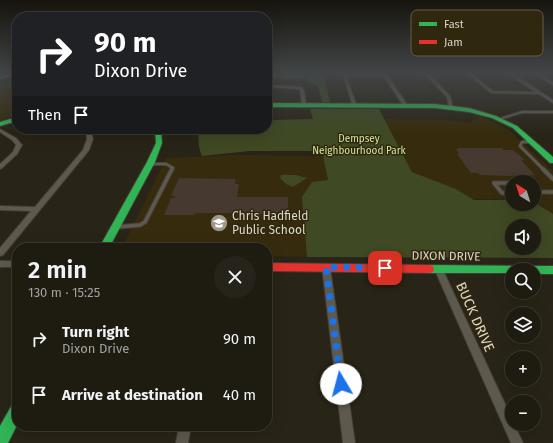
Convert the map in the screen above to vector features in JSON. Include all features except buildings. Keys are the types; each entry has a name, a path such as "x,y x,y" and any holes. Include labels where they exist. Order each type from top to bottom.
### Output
{"main road":[{"path":"272,105 451,107 474,111 499,119 515,127 553,161"},
{"path":"0,124 12,120"},
{"path":"107,243 150,164 159,144 158,134"},
{"name":"DIXON DRIVE","path":"272,267 553,270"},
{"path":"0,442 12,419"}],"street":[{"path":"302,93 304,106"},
{"path":"350,93 355,106"},
{"path":"397,93 406,106"},
{"path":"445,93 449,97 451,107"},
{"path":"524,93 539,93 553,102"},
{"path":"499,119 522,112 553,112"},
{"path":"0,130 16,141 18,147 12,156 0,167"},
{"path":"0,253 86,150 90,139 89,134"},
{"path":"0,208 36,209"},
{"path":"0,264 12,264"},
{"path":"326,267 349,443"},
{"name":"BUCK DRIVE","path":"438,268 517,443"},
{"path":"182,443 184,431"}],"lane":[{"path":"532,142 522,142 520,146 553,179"},
{"path":"117,227 140,225 148,218 173,168 166,164 150,164"},
{"path":"505,183 494,183 502,193 505,193"},
{"path":"541,192 553,192"}],"shaded area":[{"path":"0,93 12,93 12,116 0,120"},
{"path":"480,116 509,130 553,171 553,217 541,206 541,175 505,175 505,199 471,199 456,189 412,172 384,119 446,120 469,123"},
{"name":"Chris Hadfield Public School","path":"233,155 323,156 328,180 302,197 307,257 272,256 272,243 124,243 166,158"}],"green space":[{"path":"320,93 328,93 330,102 322,102"},
{"name":"Dempsey Neighbourhood Park","path":"310,109 379,109 412,172 456,189 474,200 505,200 505,211 541,211 541,206 553,214 553,258 307,257 302,197 312,182 328,180 323,156 325,151 250,151 202,156 198,136 198,134 272,134 272,120 313,119"},
{"path":"281,175 296,175 307,178 293,187 286,184 280,178"}],"traffic: fast":[{"path":"272,105 435,106 469,110 494,117 515,127 553,161"},
{"path":"0,124 12,120"},
{"path":"107,243 151,162 159,143 158,134"},
{"path":"429,269 553,270"},
{"path":"0,442 12,419"}],"traffic: jam":[{"path":"272,267 429,269"}],"place":[{"name":"Chris Hadfield Public School","path":"219,223"}],"route":[{"path":"341,384 326,267 385,268"}]}
